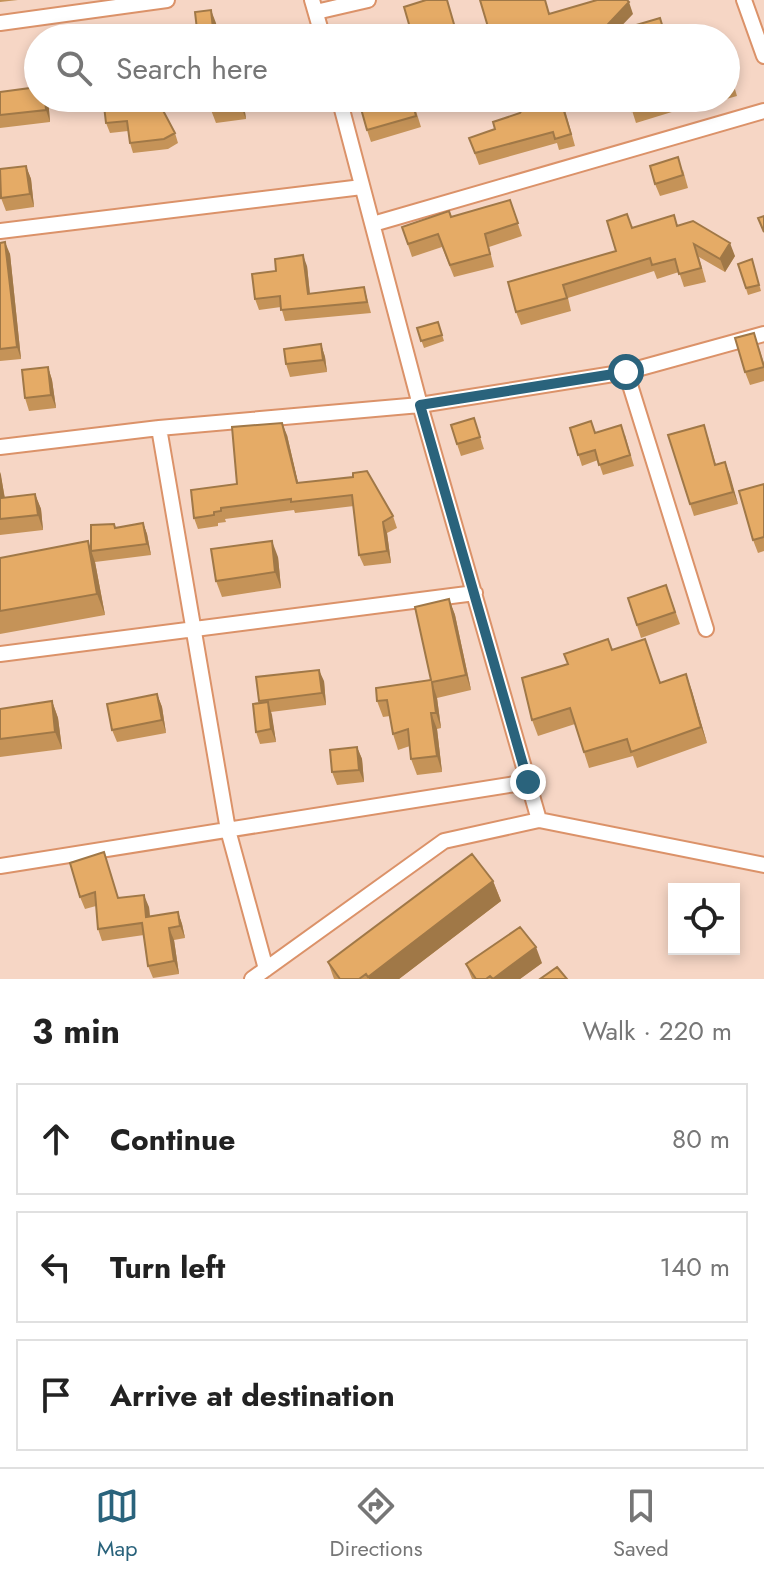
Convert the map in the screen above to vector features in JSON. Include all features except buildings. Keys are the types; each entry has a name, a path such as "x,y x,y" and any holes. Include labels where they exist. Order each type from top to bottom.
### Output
{"street":[{"path":"0,23 167,0"},
{"path":"314,6 368,0"},
{"path":"744,0 764,56"},
{"path":"373,224 764,111"},
{"path":"343,112 420,405 539,820"},
{"path":"0,231 362,187"},
{"path":"0,447 159,428 420,405 626,372 764,334"},
{"path":"626,372 706,629"},
{"path":"159,428 196,629 228,830 266,969"},
{"path":"0,654 475,593"},
{"path":"0,866 528,782"},
{"path":"252,979 444,841 539,820 764,865"}],"route":[{"path":"528,782 420,405 626,372"}]}
